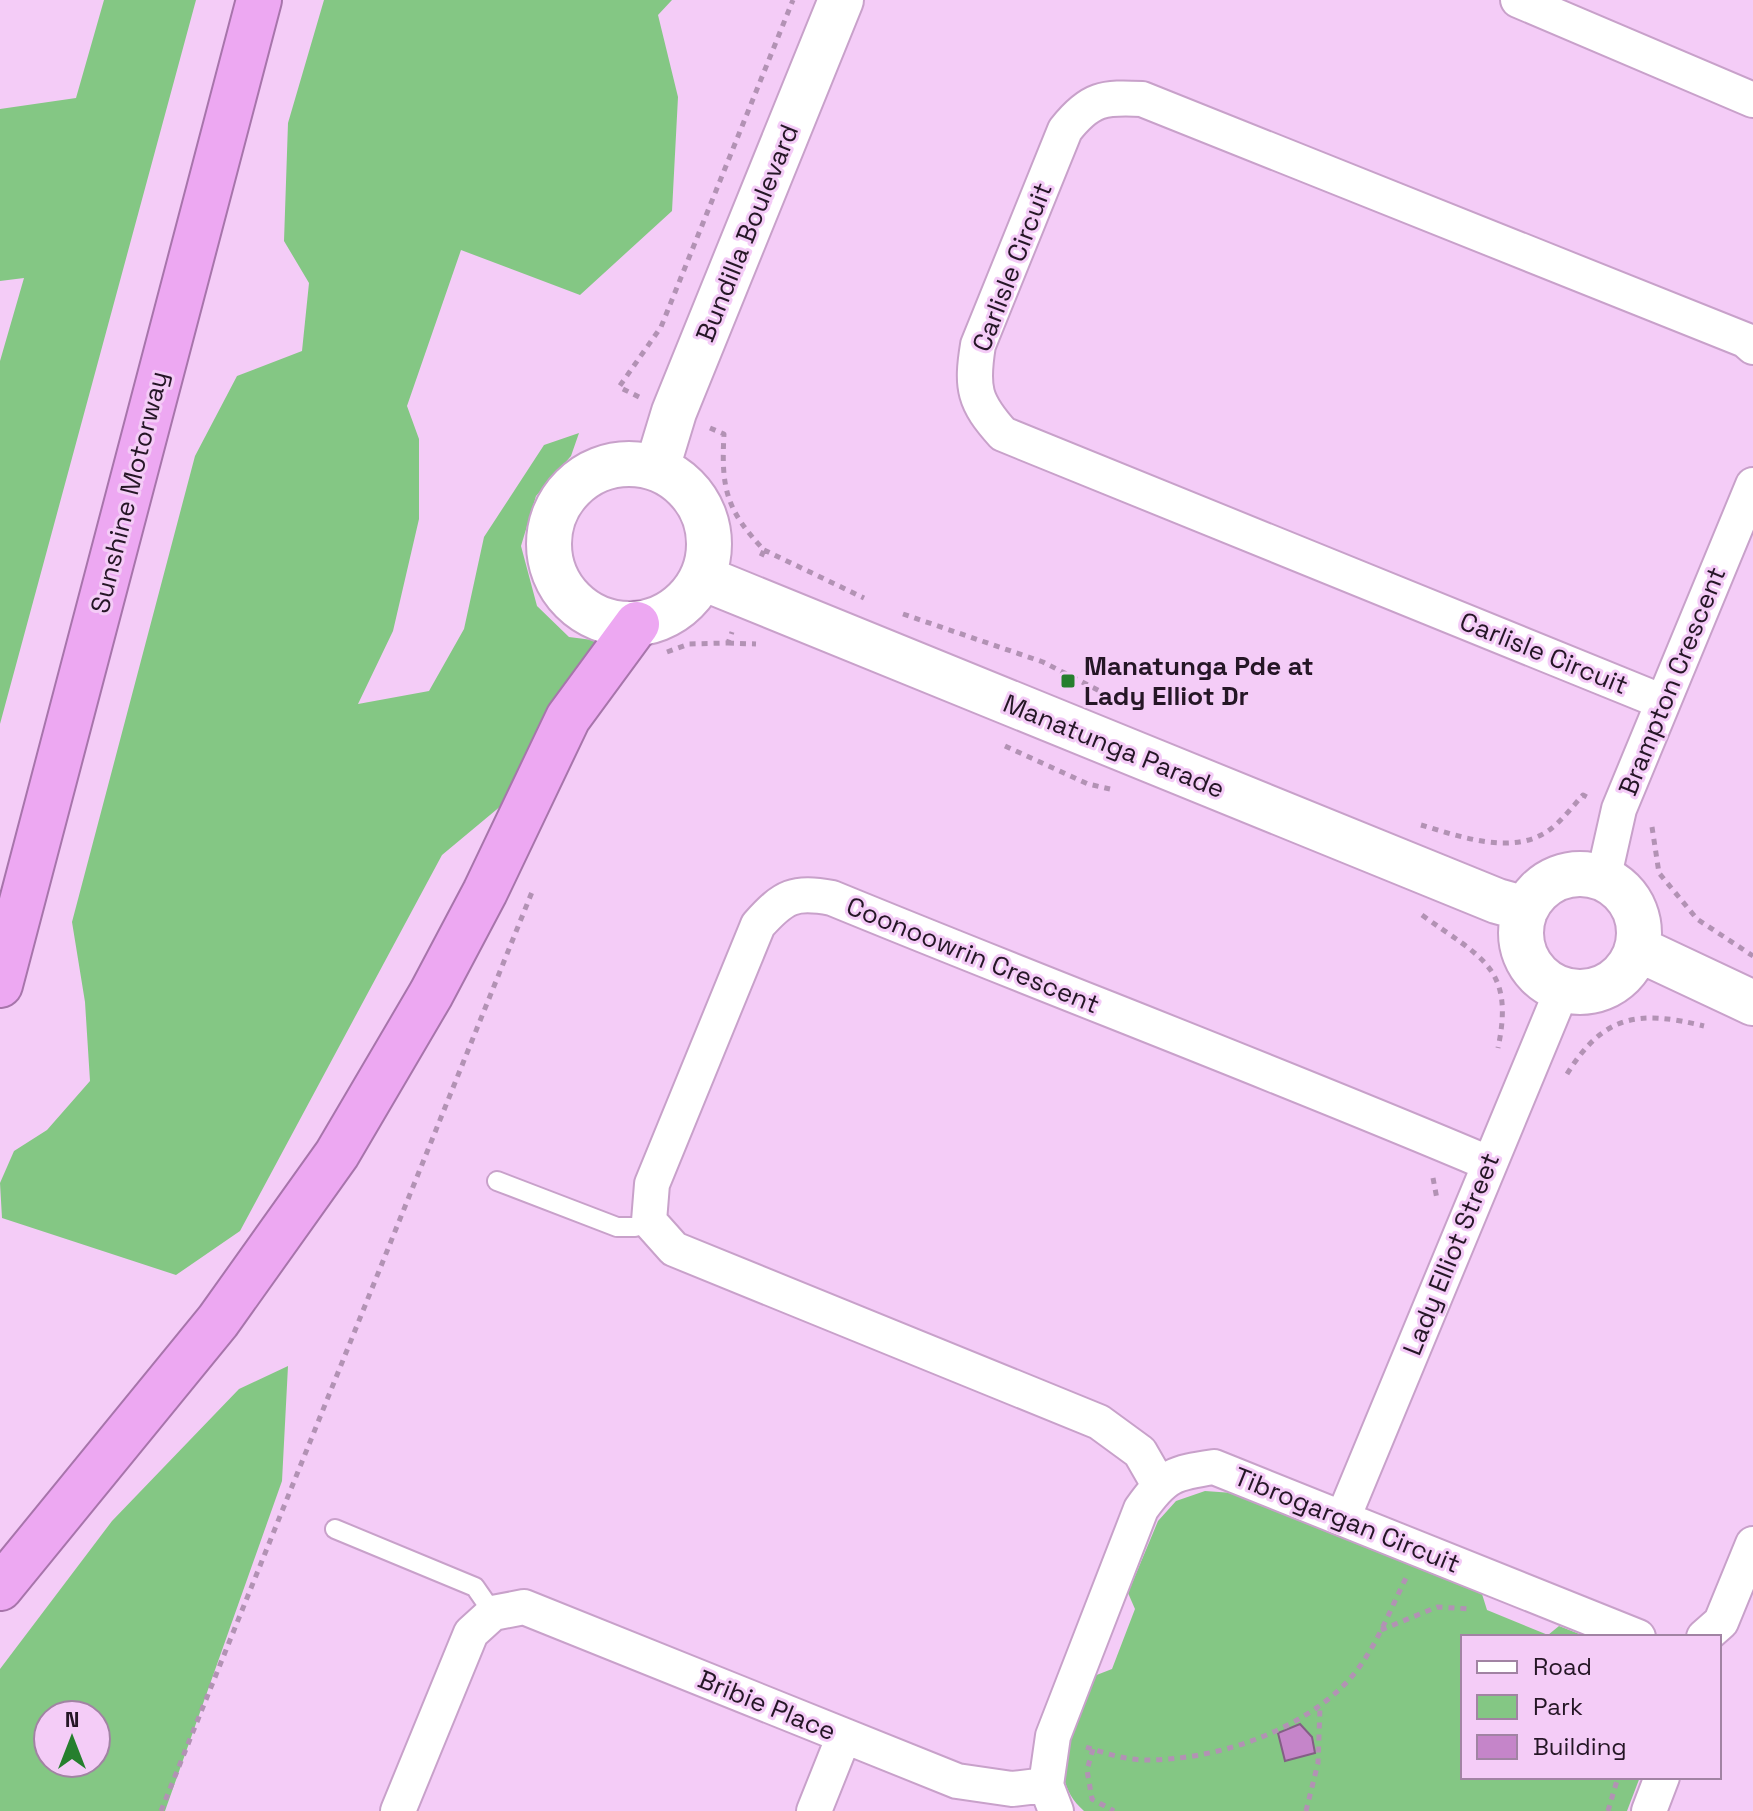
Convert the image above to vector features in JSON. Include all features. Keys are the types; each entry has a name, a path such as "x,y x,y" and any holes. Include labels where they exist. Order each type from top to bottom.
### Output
{"highway":[{"name":"Sunshine Motorway","path":"0,985 259,0"},
{"path":"0,1588 218,1321 337,1154 451,956 568,718 648,642"}],"street":[{"name":"Bundilla Boulevard","path":"657,468 674,412 841,0"},
{"path":"1518,0 1753,100"},
{"name":"Carlisle Circuit","path":"1663,702 1003,434 980,408 973,376 978,345 1065,130 1083,107 1111,97 1142,99 1745,340 1753,347"},
{"path":"630,463 657,468 682,482 699,502 709,529 710,556 703,578 687,601 664,617 648,642 584,611 565,593 552,568 548,539 555,511 574,484 599,469 630,463"},
{"name":"Brampton Crescent","path":"1603,880 1619,809 1753,485"},
{"name":"Manatunga Parade","path":"703,578 1497,901 1526,909"},
{"path":"1572,874 1603,880 1625,895 1636,912 1640,930 1638,949 1623,973 1600,990 1562,990 1544,980 1530,966 1522,948 1521,928 1526,909 1537,892 1553,881 1572,874"},
{"name":"Coonoowrin Crescent","path":"649,1221 652,1184 758,925 778,903 802,893 832,898 1083,1001 1326,1094 1488,1163"},
{"path":"1638,949 1753,1003"},
{"name":"Lady Elliot Street","path":"1343,1518 1562,990"},
{"path":"649,1221 674,1249 1099,1422 1140,1452 1159,1485 1141,1509 1053,1736 1051,1798"},
{"name":"Tibrogargan Circuit","path":"1159,1485 1175,1472 1214,1467 1633,1635"},
{"path":"1706,1635 1721,1622 1753,1544"},
{"name":"Bribie Place","path":"493,1613 524,1607 957,1781 1051,1798"},
{"path":"398,1811 471,1633 493,1613"},
{"path":"814,1811 844,1736"},
{"path":"1649,1811 1661,1779"}],"lane":[{"path":"497,1181 617,1227 635,1227 649,1221"},
{"path":"335,1529 475,1587 493,1613"}],"path":[{"path":"634,395 619,387 661,327 793,0"},
{"path":"710,428 724,434 723,489 738,523 764,550 878,604"},
{"path":"759,562 764,550"},
{"path":"891,610 1043,662 1135,709"},
{"path":"728,643 732,631"},
{"path":"648,642 763,645"},
{"path":"1000,744 1088,784 1118,791"},
{"path":"1417,824 1478,841 1534,839 1550,830 1583,795 1651,821 1659,873 1697,919 1753,956"},
{"path":"161,1811 533,889"},
{"path":"1418,912 1494,971 1504,993 1504,1022 1496,1057"},
{"path":"1564,1078 1606,1029 1619,1020 1647,1018 1711,1028"},
{"path":"1426,1171 1432,1177 1437,1194 1436,1212"},
{"path":"1053,1736 1093,1749 1145,1760 1206,1752 1269,1733 1309,1716 1346,1683 1380,1630 1417,1549"},
{"path":"1380,1630 1437,1607 1471,1609 1485,1614"},
{"path":"1306,1811 1318,1763 1320,1706"},
{"path":"1093,1749 1087,1770 1092,1799 1114,1811"},
{"path":"1608,1811 1617,1779"}],"green space":[{"path":"104,0 196,0 0,724 0,361 24,278 0,281 0,109 76,98"},
{"path":"324,0 672,0 658,15 678,97 672,211 580,295 461,250 407,406 419,439 419,519 393,631 358,704 429,691 464,629 484,537 544,445 579,433 571,456 536,496 521,546 537,606 569,637 608,642 563,686 502,805 442,855 240,1231 176,1275 2,1218 0,1183 14,1151 47,1130 90,1081 85,1002 72,922 195,456 237,376 302,351 309,283 284,241 288,123"},
{"path":"288,1366 282,1481 165,1811 0,1811 0,1669 112,1521 239,1389"},
{"path":"1205,1491 1233,1493 1482,1594 1487,1610 1548,1635 1461,1635 1461,1779 1639,1779 1627,1811 1084,1811 1071,1796 1064,1780 1063,1763 1071,1728 1094,1676 1112,1669 1135,1609 1128,1593 1158,1521 1176,1501"},
{"path":"1559,1626 1582,1635 1548,1635"}],"building":[{"path":"1300,1724 1312,1737 1315,1753 1285,1761 1278,1733"}],"place":[{"name":"Manatunga Pde at Lady Elliot Dr","path":"1068,681"}]}
